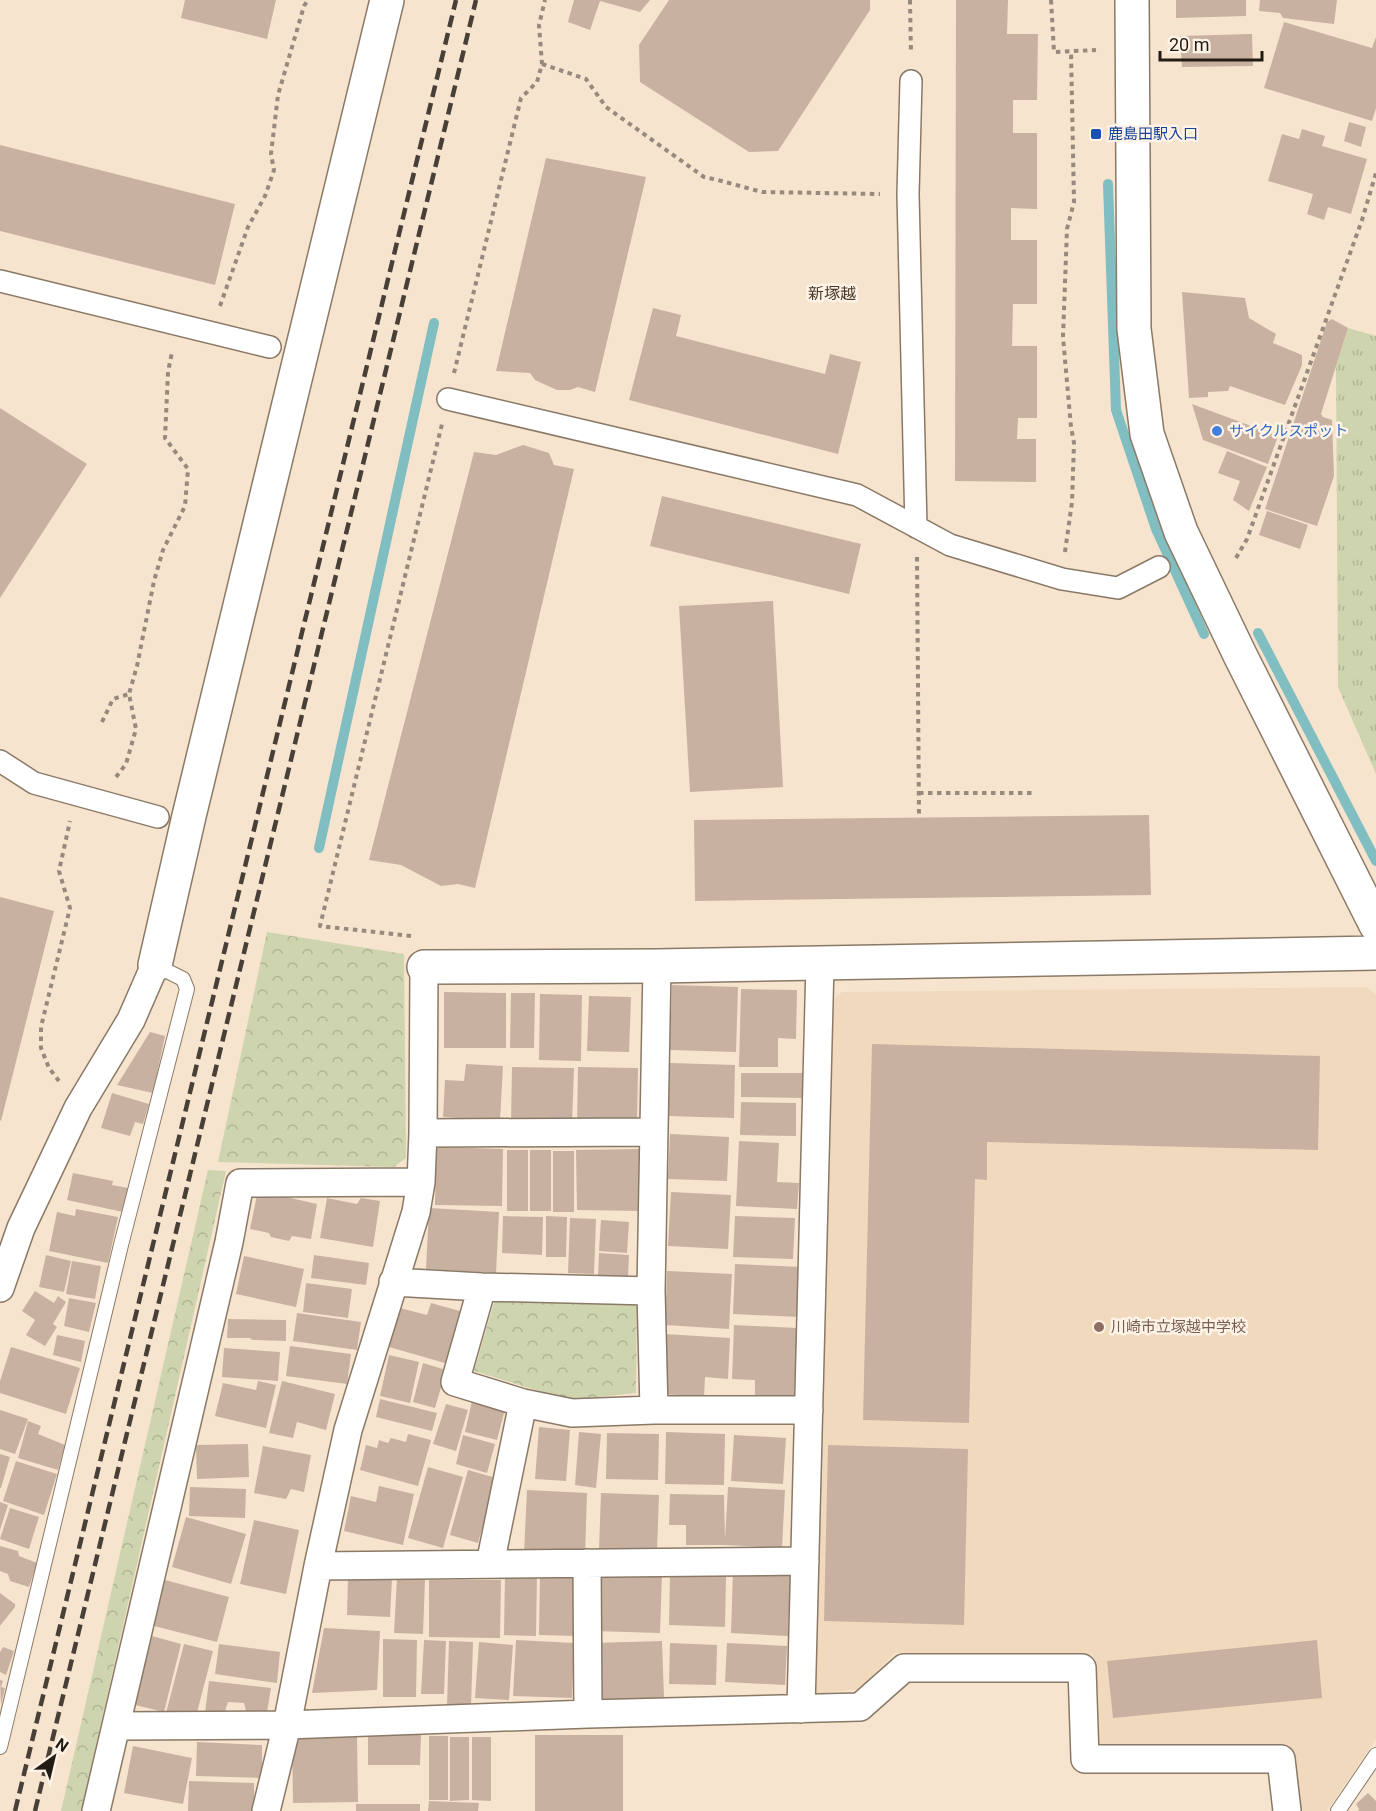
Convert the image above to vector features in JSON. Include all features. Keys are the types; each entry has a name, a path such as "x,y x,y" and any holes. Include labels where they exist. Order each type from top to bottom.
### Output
{"street":[{"path":"0,1288 21,1228 78,1108 131,1020 155,965 387,0"},
{"path":"1132,0 1134,329 1147,434 1181,532 1376,926"},
{"path":"911,81 908,194 916,526"},
{"path":"0,281 270,347"},
{"path":"448,399 857,495 950,545 1062,579 1118,588 1159,567"},
{"path":"0,761 34,783 158,818"},
{"path":"266,1811 287,1725 318,1566 348,1430 416,1212 421,1182 423,1133 420,952 657,966 1376,953"},
{"path":"801,1709 820,963"},
{"path":"654,1410 651,1291 657,966"},
{"path":"423,1133 654,1131"},
{"path":"96,1811 224,1265 240,1183 421,1182"},
{"path":"393,1282 482,1287 651,1291"},
{"path":"482,1287 455,1382 523,1403 572,1413 654,1410 809,1410"},
{"path":"490,1564 523,1403"},
{"path":"318,1566 805,1561"},
{"path":"587,1563 588,1714"},
{"path":"117,1726 287,1725 860,1707 904,1668 1082,1668 1085,1759 1281,1759 1287,1811"}],"lane":[{"path":"0,1747 121,1245 187,989 183,979 155,965"},
{"path":"1338,1811 1376,1755"}],"path":[{"path":"211,333 248,227 265,196 273,170 271,154 278,95 304,6 308,0"},
{"path":"420,952 320,926 521,98 537,81 542,64 539,25 545,0"},
{"path":"910,0 911,81"},
{"path":"1051,0 1054,52 1096,50"},
{"path":"1062,579 1072,502 1074,443 1063,337 1067,229 1074,201 1071,51"},
{"path":"542,64 586,79 606,107 704,177 762,192 908,194"},
{"path":"1236,558 1247,539 1362,220 1376,173"},
{"path":"99,800 126,764 136,729 129,694 154,581 163,550 185,506 188,469 165,438 168,372 178,325"},
{"path":"916,526 919,817"},
{"path":"102,722 113,699 129,694"},
{"path":"919,793 1035,793"},
{"path":"65,1089 49,1068 41,1048 41,1027 70,908 59,871 77,794"}],"shaded area":[{"name":"川崎市立塚越中学校","path":"1366,987 1376,994 1376,1739 1327,1811 1299,1811 1294,1762 1280,1745 1098,1746 1093,1654 895,1653 859,1689 816,1694 814,1682 831,1001 842,992"}],"green space":[{"path":"1348,328 1376,336 1376,774 1338,687 1336,367"},
{"path":"267,932 404,954 406,1158 394,1167 218,1162"},
{"path":"208,1170 226,1171 81,1811 61,1811"},
{"path":"495,1299 637,1300 636,1393 568,1400 474,1371"}],"building":[{"path":"185,0 276,0 267,39 181,18"},
{"path":"574,0 650,0 640,12 600,1 590,30 568,22"},
{"path":"669,0 870,0 870,10 778,151 749,152 640,82 639,45"},
{"path":"956,0 1008,0 1007,34 1038,34 1037,100 1013,100 1013,133 1037,133 1037,209 1011,208 1011,240 1037,240 1037,304 1013,304 1012,346 1037,346 1037,418 1018,418 1017,439 1036,439 1036,482 955,481"},
{"path":"1176,0 1246,0 1246,16 1176,18"},
{"path":"1260,0 1337,0 1334,24 1283,18 1280,13 1259,11"},
{"path":"1284,22 1372,48 1376,37 1376,108 1372,121 1264,88"},
{"path":"1252,34 1253,66 1182,67 1180,36"},
{"path":"1349,122 1366,127 1361,147 1344,141"},
{"path":"1302,129 1325,136 1322,146 1367,159 1351,214 1328,207 1324,220 1307,214 1313,194 1268,181 1282,134 1299,139"},
{"path":"0,145 235,204 215,285 0,231"},
{"path":"546,158 646,177 595,392 578,387 570,390 557,390 535,380 530,373 496,371"},
{"path":"1182,292 1245,298 1249,318 1276,334 1273,343 1302,355 1302,365 1285,405 1230,386 1228,391 1208,392 1208,397 1189,398"},
{"path":"653,308 681,315 676,336 825,374 830,354 861,362 838,454 629,400"},
{"path":"1332,319 1348,328 1321,414 1332,420 1334,476 1317,526 1265,509 1327,322"},
{"path":"1192,404 1278,436 1268,464 1203,440"},
{"path":"0,408 87,464 0,598"},
{"path":"523,445 549,453 554,465 574,469 475,888 458,884 441,886 401,865 369,860 474,452 496,455"},
{"path":"1227,451 1267,467 1249,511 1233,500 1240,481 1218,473"},
{"path":"662,496 861,544 849,594 650,546"},
{"path":"1267,511 1308,525 1300,549 1259,535"},
{"path":"773,601 783,787 690,792 679,606"},
{"path":"1149,815 1151,895 695,901 694,820"},
{"path":"0,897 54,911 1,1121 0,1120"},
{"path":"672,985 738,987 736,1052 670,1050"},
{"path":"741,989 797,990 796,1039 778,1038 778,1067 739,1067"},
{"path":"444,992 506,993 506,1048 444,1048"},
{"path":"511,993 535,993 534,1048 510,1048"},
{"path":"540,994 582,995 581,1061 539,1060"},
{"path":"589,996 631,997 629,1052 587,1051"},
{"path":"150,1032 165,1036 153,1093 117,1085"},
{"path":"872,1044 1320,1056 1318,1150 987,1142 987,1180 975,1179 969,1423 863,1420"},
{"path":"670,1063 735,1065 734,1118 668,1116"},
{"path":"466,1064 503,1066 500,1121 443,1117 445,1080 464,1081"},
{"path":"512,1067 574,1068 572,1125 511,1124"},
{"path":"578,1067 638,1068 637,1124 577,1123"},
{"path":"741,1073 805,1073 805,1098 741,1097"},
{"path":"112,1093 149,1104 143,1124 135,1122 130,1136 101,1128"},
{"path":"741,1102 796,1103 796,1136 740,1135"},
{"path":"670,1134 729,1137 727,1181 668,1179"},
{"path":"739,1141 779,1143 777,1182 799,1183 797,1209 736,1206"},
{"path":"436,1147 503,1149 502,1206 435,1205"},
{"path":"639,1149 639,1211 577,1210 576,1150"},
{"path":"507,1150 528,1150 528,1211 507,1211"},
{"path":"530,1150 551,1150 551,1211 530,1211"},
{"path":"553,1151 574,1151 574,1212 553,1212"},
{"path":"73,1173 113,1181 112,1185 128,1188 123,1212 67,1200"},
{"path":"671,1192 731,1195 728,1249 668,1246"},
{"path":"269,1193 317,1204 311,1239 292,1236 289,1241 250,1229 257,1195 264,1197"},
{"path":"327,1198 357,1204 361,1198 380,1201 373,1247 320,1238"},
{"path":"429,1208 499,1212 496,1273 426,1269"},
{"path":"76,1209 118,1217 108,1263 49,1251 57,1212 75,1216"},
{"path":"503,1216 543,1217 542,1255 502,1253"},
{"path":"546,1216 567,1217 566,1257 546,1257"},
{"path":"735,1216 795,1218 793,1259 733,1257"},
{"path":"570,1218 596,1219 594,1274 568,1273"},
{"path":"601,1220 629,1222 627,1253 599,1251"},
{"path":"599,1253 629,1255 628,1277 598,1276"},
{"path":"46,1255 71,1261 64,1292 39,1287"},
{"path":"314,1255 369,1263 366,1285 311,1278"},
{"path":"244,1256 304,1269 296,1307 236,1294"},
{"path":"72,1261 101,1266 95,1299 66,1294"},
{"path":"735,1264 802,1267 799,1317 733,1314"},
{"path":"667,1271 732,1274 729,1329 665,1325"},
{"path":"306,1283 352,1289 348,1318 303,1312"},
{"path":"35,1291 54,1303 58,1296 66,1302 53,1324 57,1327 45,1346 26,1335 35,1320 22,1311"},
{"path":"69,1298 96,1303 89,1332 64,1326"},
{"path":"431,1303 467,1313 452,1365 389,1347 400,1308 427,1315"},
{"path":"297,1313 361,1322 357,1350 293,1341"},
{"path":"228,1319 286,1320 286,1341 227,1338"},
{"path":"734,1325 797,1328 794,1398 755,1396 755,1380 732,1379"},
{"path":"665,1334 730,1338 728,1379 705,1377 704,1397 662,1394"},
{"path":"57,1335 85,1341 81,1362 53,1355"},
{"path":"290,1346 351,1354 347,1384 286,1376"},
{"path":"11,1347 80,1368 66,1414 0,1393 0,1381"},
{"path":"224,1348 280,1352 278,1381 222,1377"},
{"path":"389,1355 419,1362 410,1403 380,1396"},
{"path":"423,1363 446,1370 435,1408 413,1402"},
{"path":"258,1381 276,1385 266,1428 215,1416 223,1383 256,1390"},
{"path":"282,1381 335,1394 326,1430 297,1422 293,1438 269,1433"},
{"path":"380,1399 437,1413 432,1431 376,1417"},
{"path":"472,1401 505,1409 497,1440 465,1432"},
{"path":"446,1404 468,1410 456,1451 433,1444"},
{"path":"0,1410 28,1419 15,1454 0,1449"},
{"path":"28,1421 41,1426 38,1434 65,1445 58,1470 18,1458"},
{"path":"539,1427 570,1430 566,1481 535,1479"},
{"path":"579,1432 601,1434 596,1488 575,1485"},
{"path":"666,1432 725,1434 724,1485 665,1484"},
{"path":"607,1433 659,1434 658,1480 606,1479"},
{"path":"408,1434 431,1440 418,1486 360,1470 366,1445 377,1448 379,1440 388,1443 391,1438 406,1442"},
{"path":"463,1435 495,1444 487,1473 456,1464"},
{"path":"734,1435 786,1438 783,1484 731,1481"},
{"path":"248,1444 249,1477 197,1479 196,1445"},
{"path":"828,1445 968,1449 964,1625 824,1621"},
{"path":"263,1446 311,1455 304,1492 291,1489 286,1499 254,1493"},
{"path":"0,1454 10,1457 1,1488 0,1488"},
{"path":"16,1461 57,1474 44,1515 3,1501"},
{"path":"428,1467 463,1477 443,1548 408,1538"},
{"path":"468,1470 496,1478 478,1543 450,1535"},
{"path":"379,1486 414,1494 403,1545 344,1531 351,1496 376,1502"},
{"path":"190,1487 246,1489 245,1518 189,1516"},
{"path":"728,1487 785,1490 782,1548 686,1545 686,1525 669,1525 670,1494 724,1495 725,1539"},
{"path":"527,1490 587,1493 585,1556 524,1553"},
{"path":"601,1493 659,1495 657,1551 599,1549"},
{"path":"0,1502 8,1505 0,1530"},
{"path":"10,1508 39,1517 29,1549 0,1539"},
{"path":"186,1517 246,1534 231,1584 172,1567"},
{"path":"254,1520 299,1530 286,1594 240,1584"},
{"path":"0,1546 18,1551 19,1556 37,1563 29,1587 10,1581 8,1574 0,1571"},
{"path":"733,1571 790,1574 788,1636 731,1633"},
{"path":"596,1572 662,1574 660,1633 594,1631"},
{"path":"540,1573 577,1573 576,1636 539,1635"},
{"path":"505,1574 537,1575 536,1636 504,1635"},
{"path":"670,1575 726,1576 725,1627 669,1625"},
{"path":"348,1577 392,1578 390,1617 347,1615"},
{"path":"397,1578 425,1579 423,1634 394,1633"},
{"path":"165,1580 229,1597 217,1642 154,1626"},
{"path":"429,1580 501,1580 500,1638 429,1637"},
{"path":"0,1593 15,1604 15,1607 0,1626"},
{"path":"324,1628 380,1631 377,1690 312,1693"},
{"path":"152,1636 181,1644 164,1712 135,1705"},
{"path":"383,1639 417,1640 416,1697 383,1697"},
{"path":"424,1640 446,1641 444,1694 421,1694"},
{"path":"516,1640 574,1643 572,1698 513,1696"},
{"path":"1317,1640 1322,1698 1113,1718 1107,1661"},
{"path":"449,1641 473,1642 471,1707 447,1706"},
{"path":"662,1641 664,1698 595,1700 594,1643"},
{"path":"479,1642 513,1645 509,1700 475,1698"},
{"path":"670,1643 717,1645 716,1685 669,1684"},
{"path":"727,1643 787,1646 785,1685 725,1682"},
{"path":"184,1644 213,1651 195,1720 166,1713"},
{"path":"219,1644 280,1652 277,1683 215,1674"},
{"path":"3,1647 14,1651 6,1675 0,1672 0,1652"},
{"path":"0,1680 3,1681 1,1687 5,1688 1,1705"},
{"path":"209,1681 271,1688 267,1712 246,1711 244,1703 228,1702 224,1714 205,1713"},
{"path":"368,1735 421,1735 420,1765 368,1765"},
{"path":"535,1735 623,1735 623,1811 535,1811"},
{"path":"292,1736 357,1736 358,1802 293,1803"},
{"path":"429,1736 448,1736 448,1800 429,1800"},
{"path":"450,1737 469,1737 469,1800 450,1801"},
{"path":"472,1737 491,1737 491,1801 472,1800"},
{"path":"197,1742 262,1745 262,1778 196,1776"},
{"path":"133,1746 192,1758 183,1804 124,1793"},
{"path":"189,1781 254,1783 254,1811 188,1811"},
{"path":"1368,1793 1376,1801 1376,1811 1358,1811 1356,1804"},
{"path":"429,1801 479,1803 478,1811 428,1811"},
{"path":"356,1804 420,1804 420,1811 356,1811"}],"waterway":[{"path":"1108,184 1116,410 1156,529 1204,634"},
{"path":"319,848 434,323"},
{"path":"1258,633 1376,861"}],"railway":[{"path":"15,1811 456,0"},
{"path":"35,1811 476,0"}],"place":[{"name":"鹿島田駅入口","path":"1096,134"},
{"name":"サイクルスポット","path":"1217,431"},
{"name":"川崎市立塚越中学校","path":"1099,1327"}],"district":[{"name":"新塚越","path":"832,293"}]}
